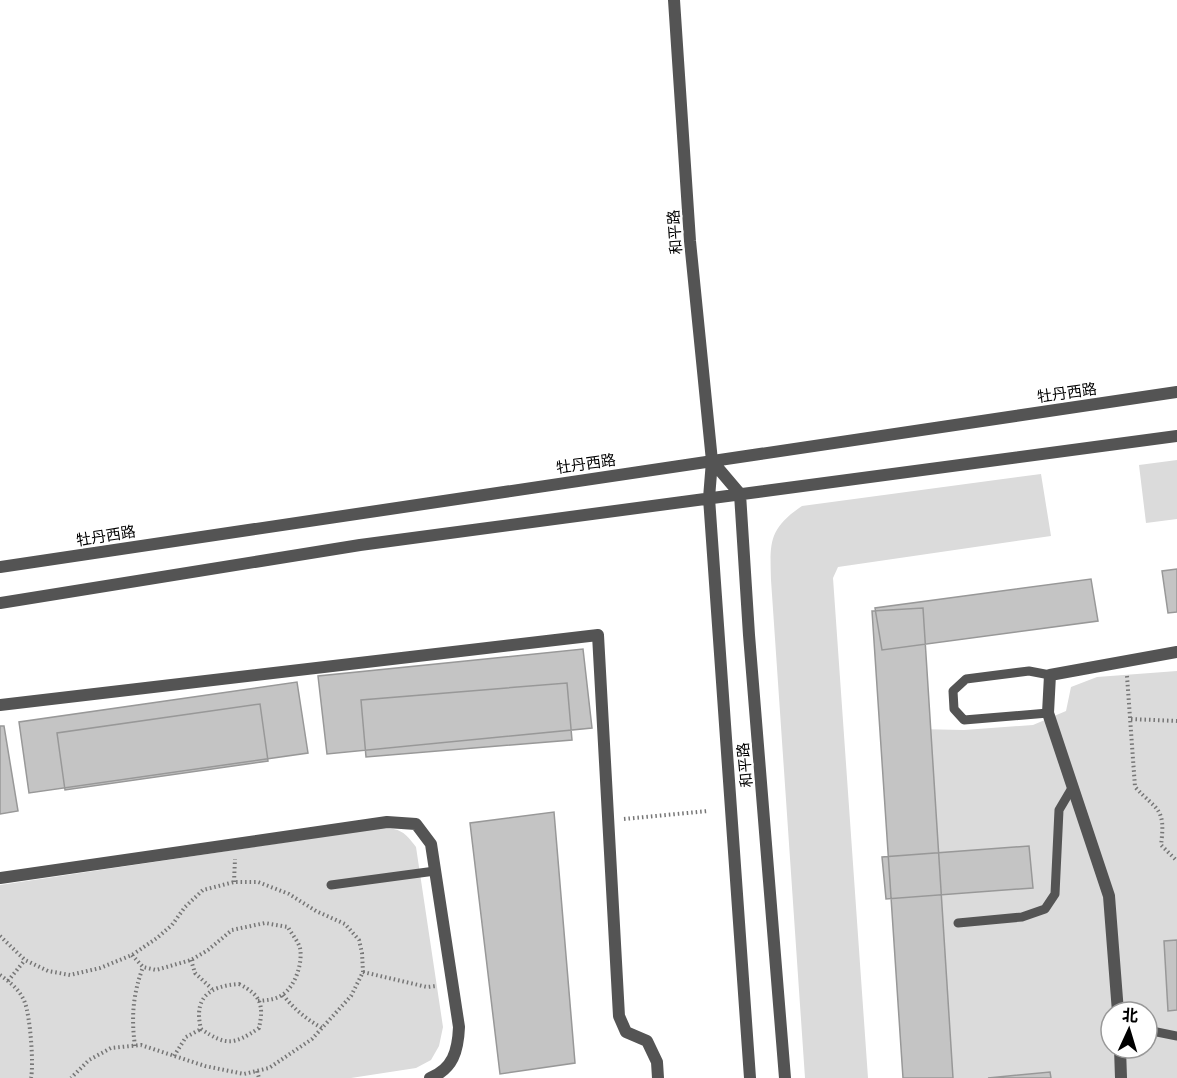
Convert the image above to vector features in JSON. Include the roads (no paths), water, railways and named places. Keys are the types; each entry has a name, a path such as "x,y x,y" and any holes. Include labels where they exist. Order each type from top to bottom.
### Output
{"street":[{"name":"和平路","path":"674,0 690,241 711,461 709,498 750,1078"},
{"name":"牡丹西路","path":"0,567 1177,392"},
{"path":"0,603 360,545 1177,436"},
{"path":"711,461 740,494"},
{"name":"和平路","path":"740,494 749,635 785,1078"},
{"path":"0,705 598,635 619,1016 626,1032 647,1041 657,1062 658,1078"},
{"path":"1117,1000 1109,896 1048,713 1050,675 1177,652"},
{"path":"0,878 387,822 416,824 431,844 459,1027 458,1047 450,1065 430,1078"},
{"path":"1120,1060 1121,1078"}],"lane":[{"path":"1048,713 963,720 954,709 953,691 966,679 1029,671 1050,675"},
{"path":"958,923 1022,917 1045,909 1055,894 1059,810 1072,788"},
{"path":"331,885 435,871"},
{"path":"1159,1032 1177,1036"}]}
